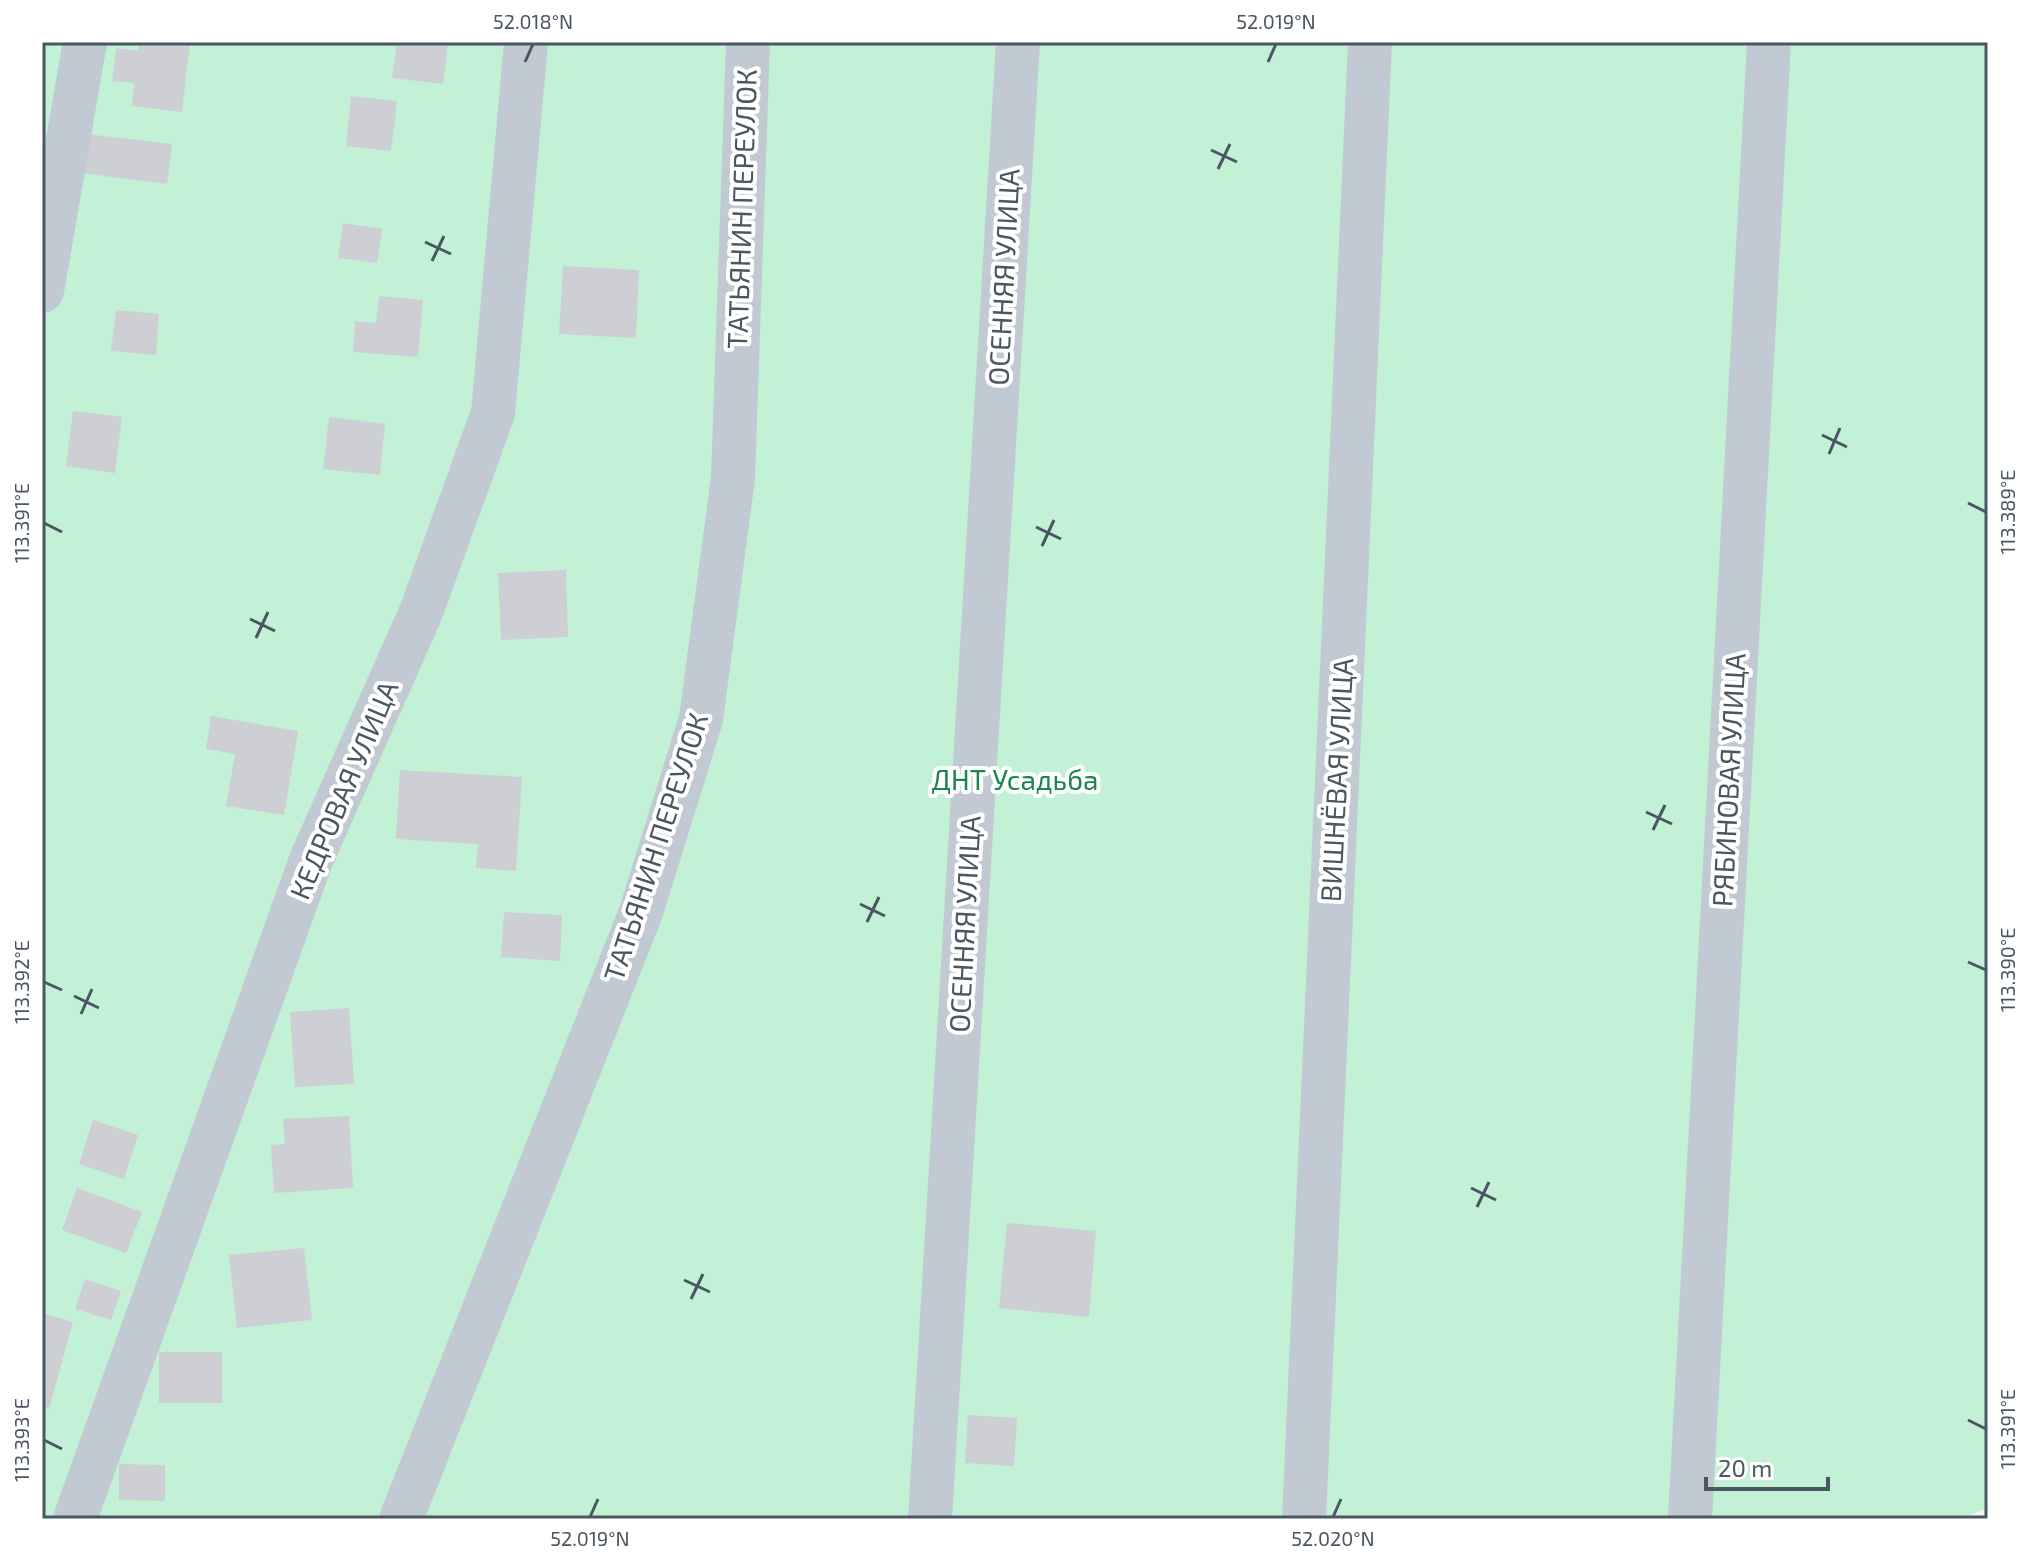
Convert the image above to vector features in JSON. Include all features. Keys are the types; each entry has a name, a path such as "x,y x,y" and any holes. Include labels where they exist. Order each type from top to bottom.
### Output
{"street":[{"path":"42,291 85,42"},
{"name":"КЕДРОВАЯ УЛИЦА","path":"75,1519 311,860 421,612 493,413 526,42"},
{"name":"ТАТЬЯНИН ПЕРЕУЛОК","path":"401,1519 641,912 701,719 733,478 748,42"},
{"name":"ОСЕННЯЯ УЛИЦА","path":"930,1519 1018,42"},
{"name":"ВИШНЁВАЯ УЛИЦА","path":"1304,1519 1370,42"},
{"name":"РЯБИНОВАЯ УЛИЦА","path":"1690,1519 1769,42"}],"green space":[{"name":"ДНТ Усадьба","path":"42,42 1988,42 1988,1508 1960,1519 42,1519"}],"building":[{"path":"139,42 190,42 182,112 132,106 134,83 112,81 116,48 138,51"},
{"path":"397,42 448,42 443,84 392,78"},
{"path":"351,96 397,101 391,151 346,146"},
{"path":"86,134 172,144 167,184 81,173"},
{"path":"343,223 382,229 377,263 338,258"},
{"path":"563,266 639,270 636,338 559,334"},
{"path":"379,296 423,300 418,357 353,352 355,321 376,323"},
{"path":"116,310 159,314 156,355 111,351"},
{"path":"73,411 122,417 115,473 66,466"},
{"path":"329,417 385,424 380,475 323,469"},
{"path":"566,570 568,637 501,640 498,573"},
{"path":"211,716 298,731 284,815 226,806 235,754 206,749"},
{"path":"400,770 522,777 516,871 476,868 478,844 396,839"},
{"path":"504,912 562,915 560,961 501,957"},
{"path":"349,1008 354,1084 295,1087 290,1012"},
{"path":"349,1116 353,1188 274,1193 271,1145 285,1144 283,1119"},
{"path":"93,1120 138,1135 124,1179 79,1164"},
{"path":"77,1188 142,1212 126,1253 62,1230"},
{"path":"1007,1223 1096,1231 1089,1317 999,1308"},
{"path":"304,1248 312,1320 237,1328 229,1255"},
{"path":"85,1279 121,1291 111,1320 75,1309"},
{"path":"42,1313 73,1322 49,1409 42,1407"},
{"path":"159,1352 222,1352 222,1403 159,1403"},
{"path":"968,1415 1017,1418 1014,1466 965,1463"},
{"path":"119,1464 165,1465 165,1501 119,1500"}]}
